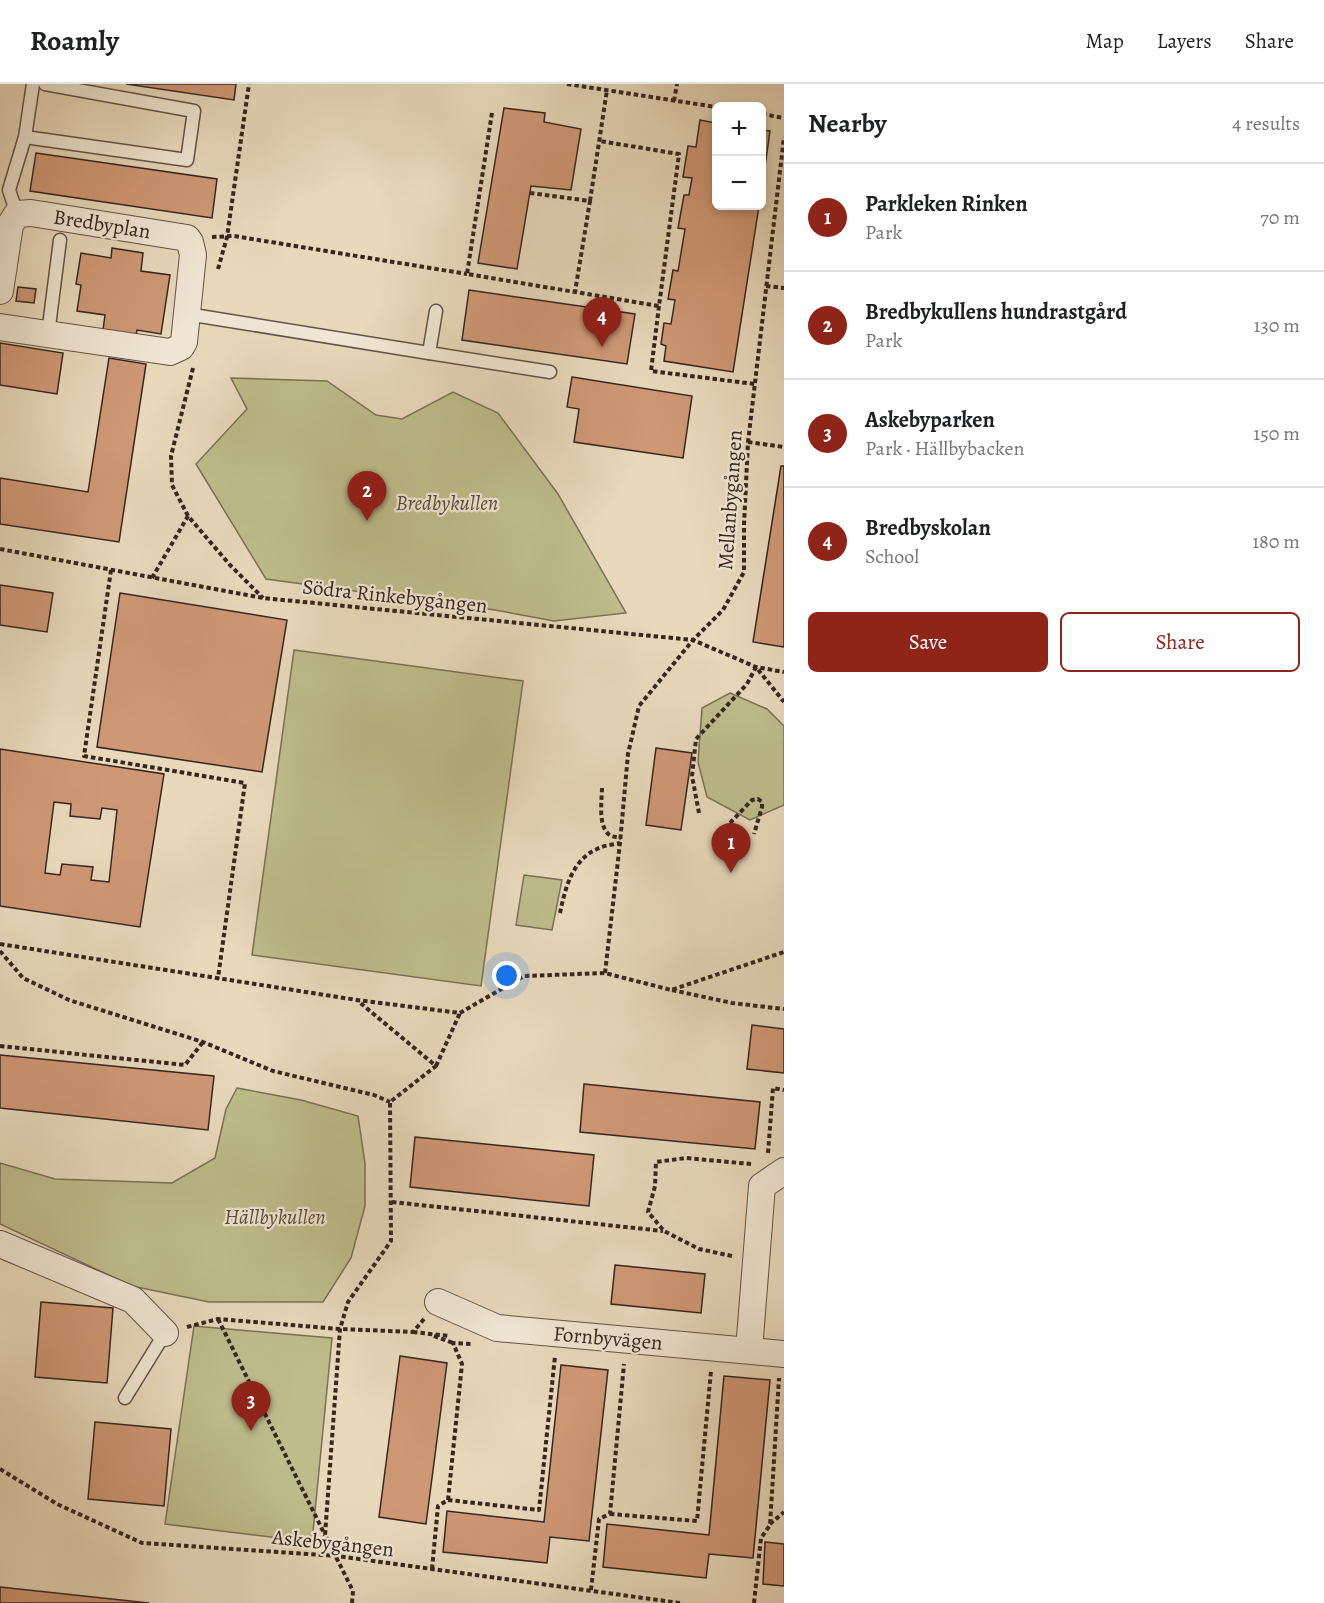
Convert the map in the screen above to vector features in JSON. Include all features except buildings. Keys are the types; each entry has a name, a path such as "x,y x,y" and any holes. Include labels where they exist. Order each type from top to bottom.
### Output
{"street":[{"name":"Bredbyplan","path":"17,214 31,213 187,237"},
{"path":"0,291 10,225 17,214"},
{"path":"0,327 170,352 184,342 193,255 187,237"},
{"path":"749,1350 762,1186 776,1162"},
{"path":"0,1244 133,1300 165,1332"},
{"name":"Fornbyvägen","path":"438,1302 497,1328 784,1354"}],"lane":[{"path":"17,214 9,190 25,137 33,84"},
{"path":"25,137 187,160 194,111 45,84"},
{"path":"48,334 60,240"},
{"path":"429,352 436,310"},
{"path":"187,314 550,372"},
{"path":"125,1398 165,1332"}],"path":[{"path":"218,271 227,237 249,84"},
{"path":"567,84 712,106"},
{"path":"674,101 677,84"},
{"path":"575,292 607,90"},
{"path":"467,274 492,113"},
{"path":"766,115 784,118"},
{"name":"Mellanbygången","path":"605,973 621,840 628,754 639,706 693,640 723,610 744,572 748,442 784,137"},
{"path":"600,141 679,154 651,371 755,384"},
{"path":"530,193 590,201"},
{"path":"187,237 227,237 659,306"},
{"path":"766,286 784,288"},
{"path":"180,347 195,359 171,456 172,485 188,516 230,565 263,598"},
{"path":"748,442 784,447"},
{"path":"152,578 188,516"},
{"name":"Södra Rinkebygången","path":"0,549 263,598 693,640 756,667 784,672"},
{"path":"111,570 84,756 245,783 218,978"},
{"path":"699,813 692,776 696,739 747,684 756,667 784,702"},
{"path":"602,788 602,821 605,830 611,836 621,840"},
{"path":"730,823 752,800 758,799 762,802 762,807 754,834"},
{"path":"560,913 567,882 584,857 597,848 621,840"},
{"path":"0,945 357,1000 460,1013"},
{"path":"0,951 23,978 69,1000 202,1042 273,1071 374,1095 390,1102"},
{"path":"670,990 784,952"},
{"path":"390,1102 436,1066 460,1013 524,976 605,973 732,1003 784,1009"},
{"path":"357,1000 436,1066"},
{"path":"0,1046 185,1065 202,1042"},
{"path":"776,1162 772,1088 784,1089"},
{"path":"325,1535 340,1329 348,1302 391,1241 390,1102"},
{"path":"664,1231 648,1212 655,1186 656,1162 686,1158 756,1164"},
{"path":"392,1202 664,1231 699,1249 756,1262"},
{"path":"165,1332 218,1318 340,1329 413,1332 438,1302"},
{"path":"218,1318 337,1556 353,1591 352,1603"},
{"path":"428,1333 453,1343 476,1345"},
{"path":"448,1500 462,1364 453,1343"},
{"path":"432,1569 438,1506 448,1500 539,1510 555,1352"},
{"path":"610,1514 625,1360"},
{"path":"591,1591 599,1518 610,1514 697,1521 712,1367"},
{"path":"770,1525 779,1376 784,1377"},
{"name":"Askebygången","path":"0,1469 57,1504 142,1543 337,1556 680,1603"},
{"path":"753,1603 761,1538 770,1525 784,1512"}],"green space":[{"name":"Bredbykullen","path":"231,378 327,381 376,415 402,419 453,392 498,413 558,494 626,613 554,621 495,610 266,579 196,464 247,409"},
{"path":"294,650 523,681 481,986 252,955"},
{"path":"730,693 767,709 784,726 784,805 750,820 707,797 698,762 702,708"},
{"path":"524,875 562,880 552,930 516,925"},
{"name":"Hällbykullen","path":"237,1088 301,1100 358,1116 365,1163 365,1206 351,1258 323,1302 209,1302 132,1286 0,1224 0,1163 55,1179 172,1183 215,1158 226,1109"},
{"path":"194,1326 332,1338 312,1542 165,1524"}],"place":[{"name":"Bredbyskolan","path":"602,347"},
{"name":"Bredbykullens hundrastgård","path":"367,521"},
{"name":"Parkleken Rinken","path":"731,873"},
{"name":"Askebyparken","path":"251,1431"}]}
